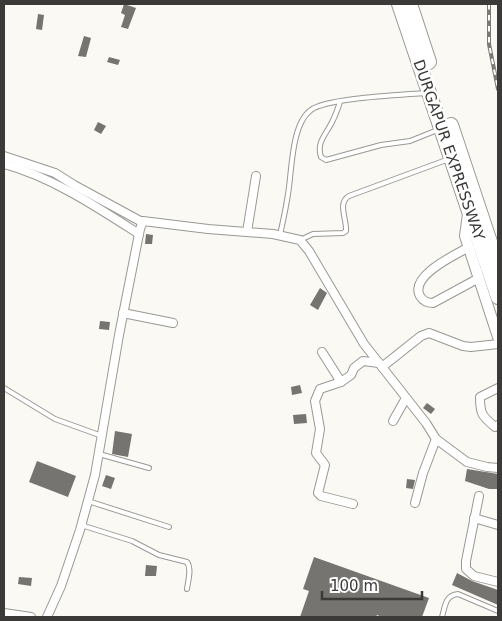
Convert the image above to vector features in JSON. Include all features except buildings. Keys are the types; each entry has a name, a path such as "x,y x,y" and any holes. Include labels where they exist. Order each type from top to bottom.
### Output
{"highway":[{"name":"DURGAPUR EXPRESSWAY","path":"399,4 498,297"},
{"name":"DURGAPUR EXPRESSWAY","path":"410,4 498,266"}],"street":[{"path":"4,156 55,173 140,227"},
{"path":"4,164 34,175 64,189 108,214 140,227 247,232 280,235 300,240 309,251 364,344 426,422 436,439 467,462 498,468"},
{"path":"247,232 256,176"},
{"path":"468,208 465,236 498,337"},
{"path":"48,617 61,586 88,501 99,454 140,227"},
{"path":"469,246 431,270 420,280 418,292 422,299 428,303 433,303 479,278"},
{"path":"123,313 173,323"},
{"path":"353,504 320,496 318,493 325,465 316,453 320,429 315,400 320,389 341,382 351,375 354,368 363,361 381,365 421,336 429,333 463,346 498,344"},
{"path":"322,352 341,382"},
{"path":"498,388 480,397 480,410 483,417 495,427 498,426"},
{"path":"393,421 406,398"},
{"path":"414,503 436,439"},
{"path":"479,496 466,569 474,576 498,582"},
{"path":"474,518 498,524"},
{"path":"4,613 31,617"}],"lane":[{"path":"280,235 289,193 292,158 297,133 307,113 312,108 340,102 430,92"},
{"path":"340,102 333,120 319,143 321,157 326,160 381,145 410,141 442,129"},
{"path":"300,240 313,234 343,233 346,231 343,203 345,198 452,158"},
{"path":"4,388 55,419 102,436"},
{"path":"99,454 149,468"},
{"path":"88,501 169,527"},
{"path":"81,525 132,541 159,555 187,562 190,566 187,589"},
{"path":"442,617 447,598 452,594 458,594 498,612"}],"railway":[{"path":"489,4 489,44 498,89"}]}
